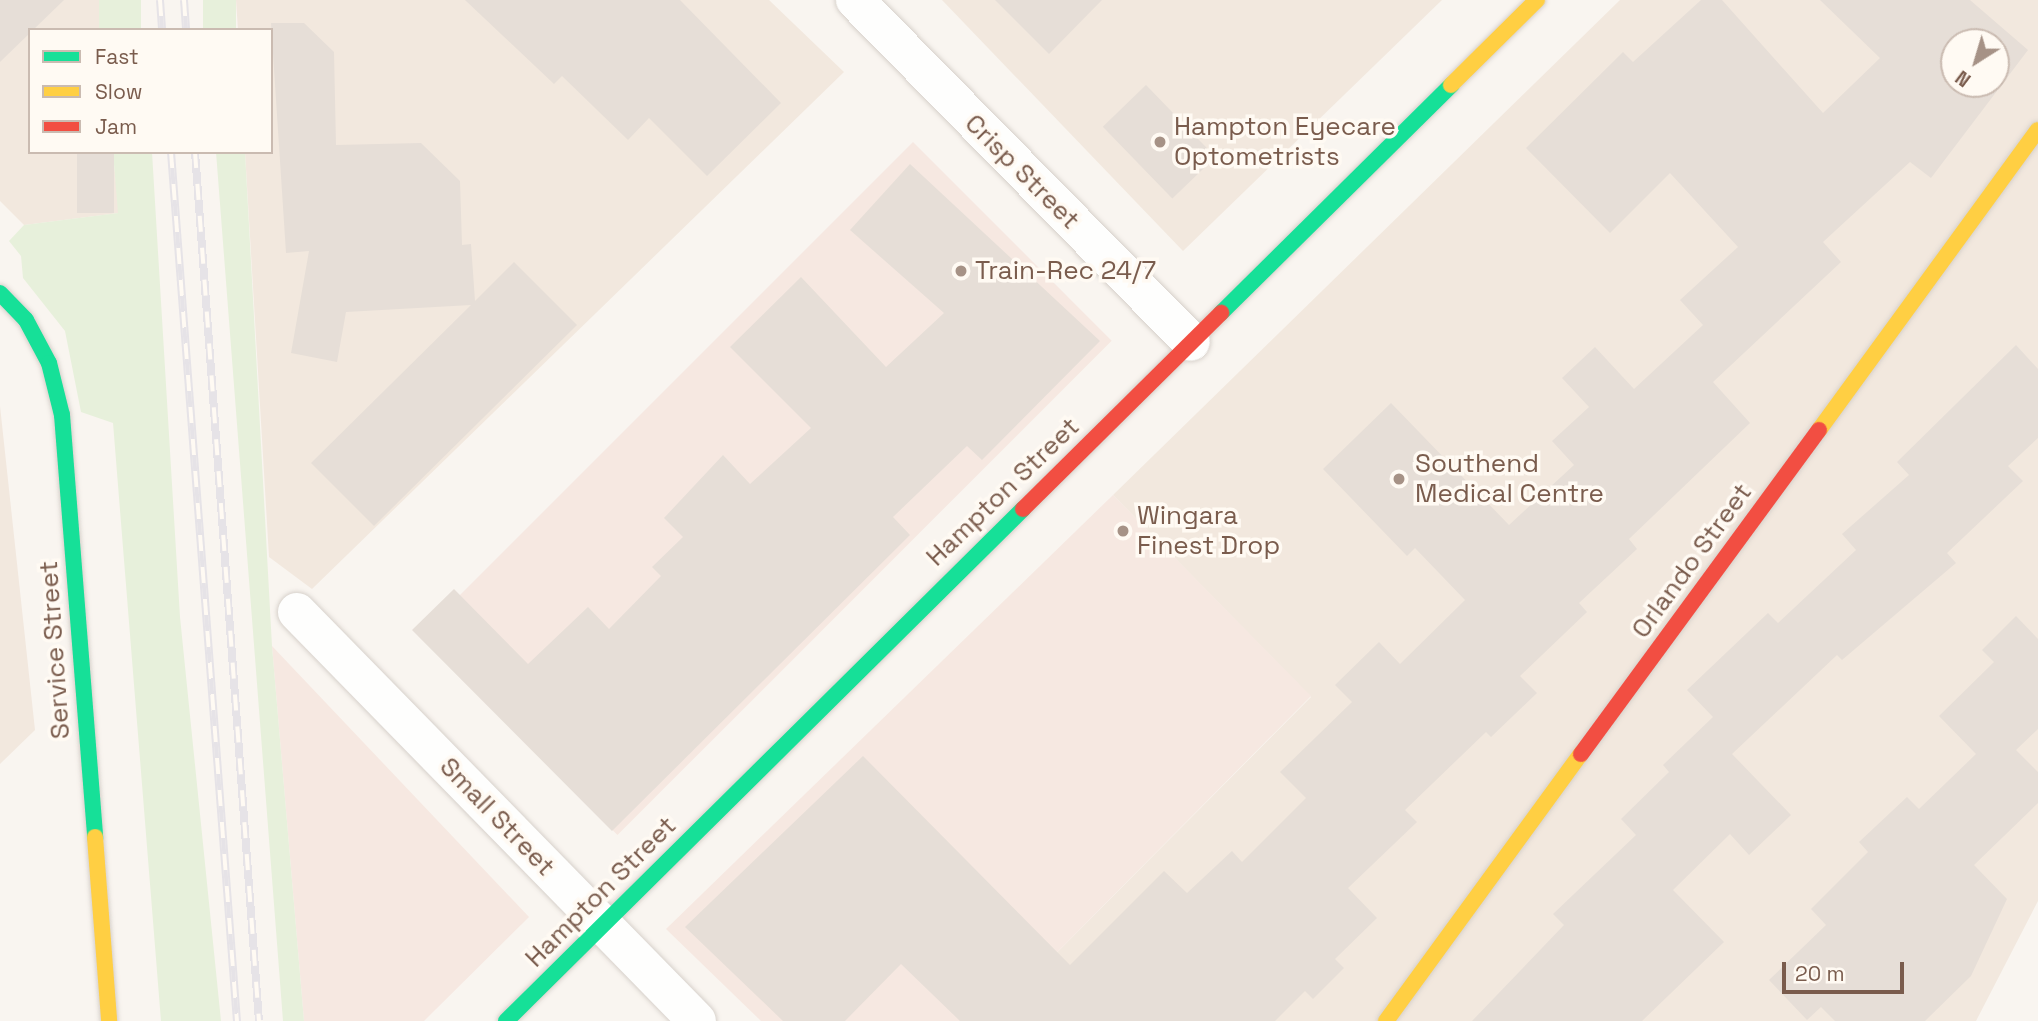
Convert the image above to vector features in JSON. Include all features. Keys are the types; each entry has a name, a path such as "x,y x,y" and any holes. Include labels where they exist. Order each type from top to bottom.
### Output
{"street":[{"name":"Crisp Street","path":"855,0 1191,342"},
{"name":"Hampton Street","path":"506,1021 1537,0"},
{"name":"Orlando Street","path":"1386,1021 2038,130"},
{"name":"Service Street","path":"0,293 26,320 48,363 62,415 109,1021"},
{"name":"Small Street","path":"298,612 697,1021"}],"shaded area":[{"path":"0,0 99,0 102,28 28,28 28,154 113,154 119,213 24,225 0,201"},
{"path":"236,0 769,0 844,72 312,589 269,557 245,154 273,154 273,28 238,28"},
{"path":"942,0 1442,0 1183,251"},
{"path":"1620,0 2038,0 2038,901 1976,1021 989,1021 1311,697 1113,495"},
{"path":"913,142 1112,341 617,835 419,636"},
{"path":"0,406 35,730 0,764"},
{"path":"1113,495 1311,696 989,1021 761,1021 666,929"},
{"path":"272,646 529,917 424,1021 304,1021"}],"green space":[{"path":"99,0 141,0 141,28 99,28"},
{"path":"203,0 236,0 236,28 203,28"},
{"path":"113,154 152,154 180,617 221,1021 161,1021 113,423 81,412 65,331 23,278 21,256 9,241 24,225 118,213"},
{"path":"216,154 245,154 272,646 304,1021 283,1021"}],"building":[{"path":"0,0 64,0 35,28 28,28 28,35 0,62"},
{"path":"465,0 680,0 781,103 707,176 649,118 628,140 562,76 554,84"},
{"path":"995,0 1102,0 1049,54"},
{"path":"1701,0 1722,0 1823,113 1880,58 1820,0 1970,0 2002,28 1940,28 1940,98 1992,98 1931,178 1910,162 1823,242 1841,262 1713,382 1750,423 1629,539 1637,549 1579,603 1587,612 1520,676 1537,693 1491,737 1486,732 1405,810 1417,822 1348,888 1377,918 1335,959 1344,968 1313,999 1305,991 1275,1021 960,1021 901,964 845,1021 783,1021 685,927 863,756 1070,965 1164,871 1187,893 1232,851 1242,862 1306,798 1280,772 1352,702 1335,685 1379,642 1400,664 1465,600 1415,548 1407,556 1323,469 1391,403 1509,525 1574,465 1552,441 1589,407 1562,378 1595,347 1634,389 1703,325 1680,300 1738,247 1670,173 1610,233 1526,148 1623,52 1633,62"},
{"path":"271,23 304,23 334,52 336,145 421,143 460,181 462,245 471,244 475,301 514,262 577,325 374,526 311,463 471,305 346,312 337,362 291,353 309,251 286,253"},
{"path":"2010,34 2028,50 2010,74"},
{"name":"Hampton Eyecare Optometrists","path":"1146,85 1215,157 1172,199 1103,127"},
{"path":"77,154 114,154 114,213 77,213"},
{"path":"910,164 1100,341 982,460 967,446 893,517 910,535 612,831 412,630 454,589 528,664 588,607 609,629 661,576 652,567 683,537 664,518 723,455 750,484 811,428 730,347 801,277 886,367 944,313 850,230"},
{"path":"2016,345 2038,369 2038,438 2008,466 2023,481 1947,553 1956,563 1842,660 1837,655 1732,754 1791,815 1749,855 1730,834 1673,890 1724,942 1642,1021 1472,1021 1564,925 1553,914 1636,835 1621,819 1669,772 1663,765 1713,717 1687,690 1768,613 1778,623 1856,550 1842,534 1909,475 1897,462"},
{"path":"2016,616 2038,639 2038,729 2016,750 2038,772 2038,803 1974,865 2007,899 1971,976 1925,1021 1835,1021 1821,1007 1807,1020 1769,980 1826,925 1811,909 1868,852 1859,842 1907,797 1919,809 1976,754 1939,716 1994,662 1982,650"}],"railway":[{"path":"160,0 162,28"},
{"path":"184,0 186,28"},
{"path":"171,154 237,1021"},
{"path":"195,154 259,1021"}],"traffic: fast":[{"path":"1221,313 1451,85"},
{"path":"0,293 26,320 49,363 62,415 95,837"},
{"path":"506,1021 1023,509"}],"traffic: slow":[{"path":"1451,85 1537,0"},
{"path":"1819,430 2038,130"},
{"path":"1386,1021 1581,754"},
{"path":"95,837 109,1021"}],"traffic: jam":[{"path":"1023,509 1221,313"},
{"path":"1581,754 1819,430"}],"place":[{"name":"Hampton Eyecare Optometrists","path":"1160,142"},
{"name":"Train-Rec 24/7","path":"961,271"},
{"name":"Southend Medical Centre","path":"1399,479"},
{"name":"Wingara Finest Drop","path":"1123,531"}]}
